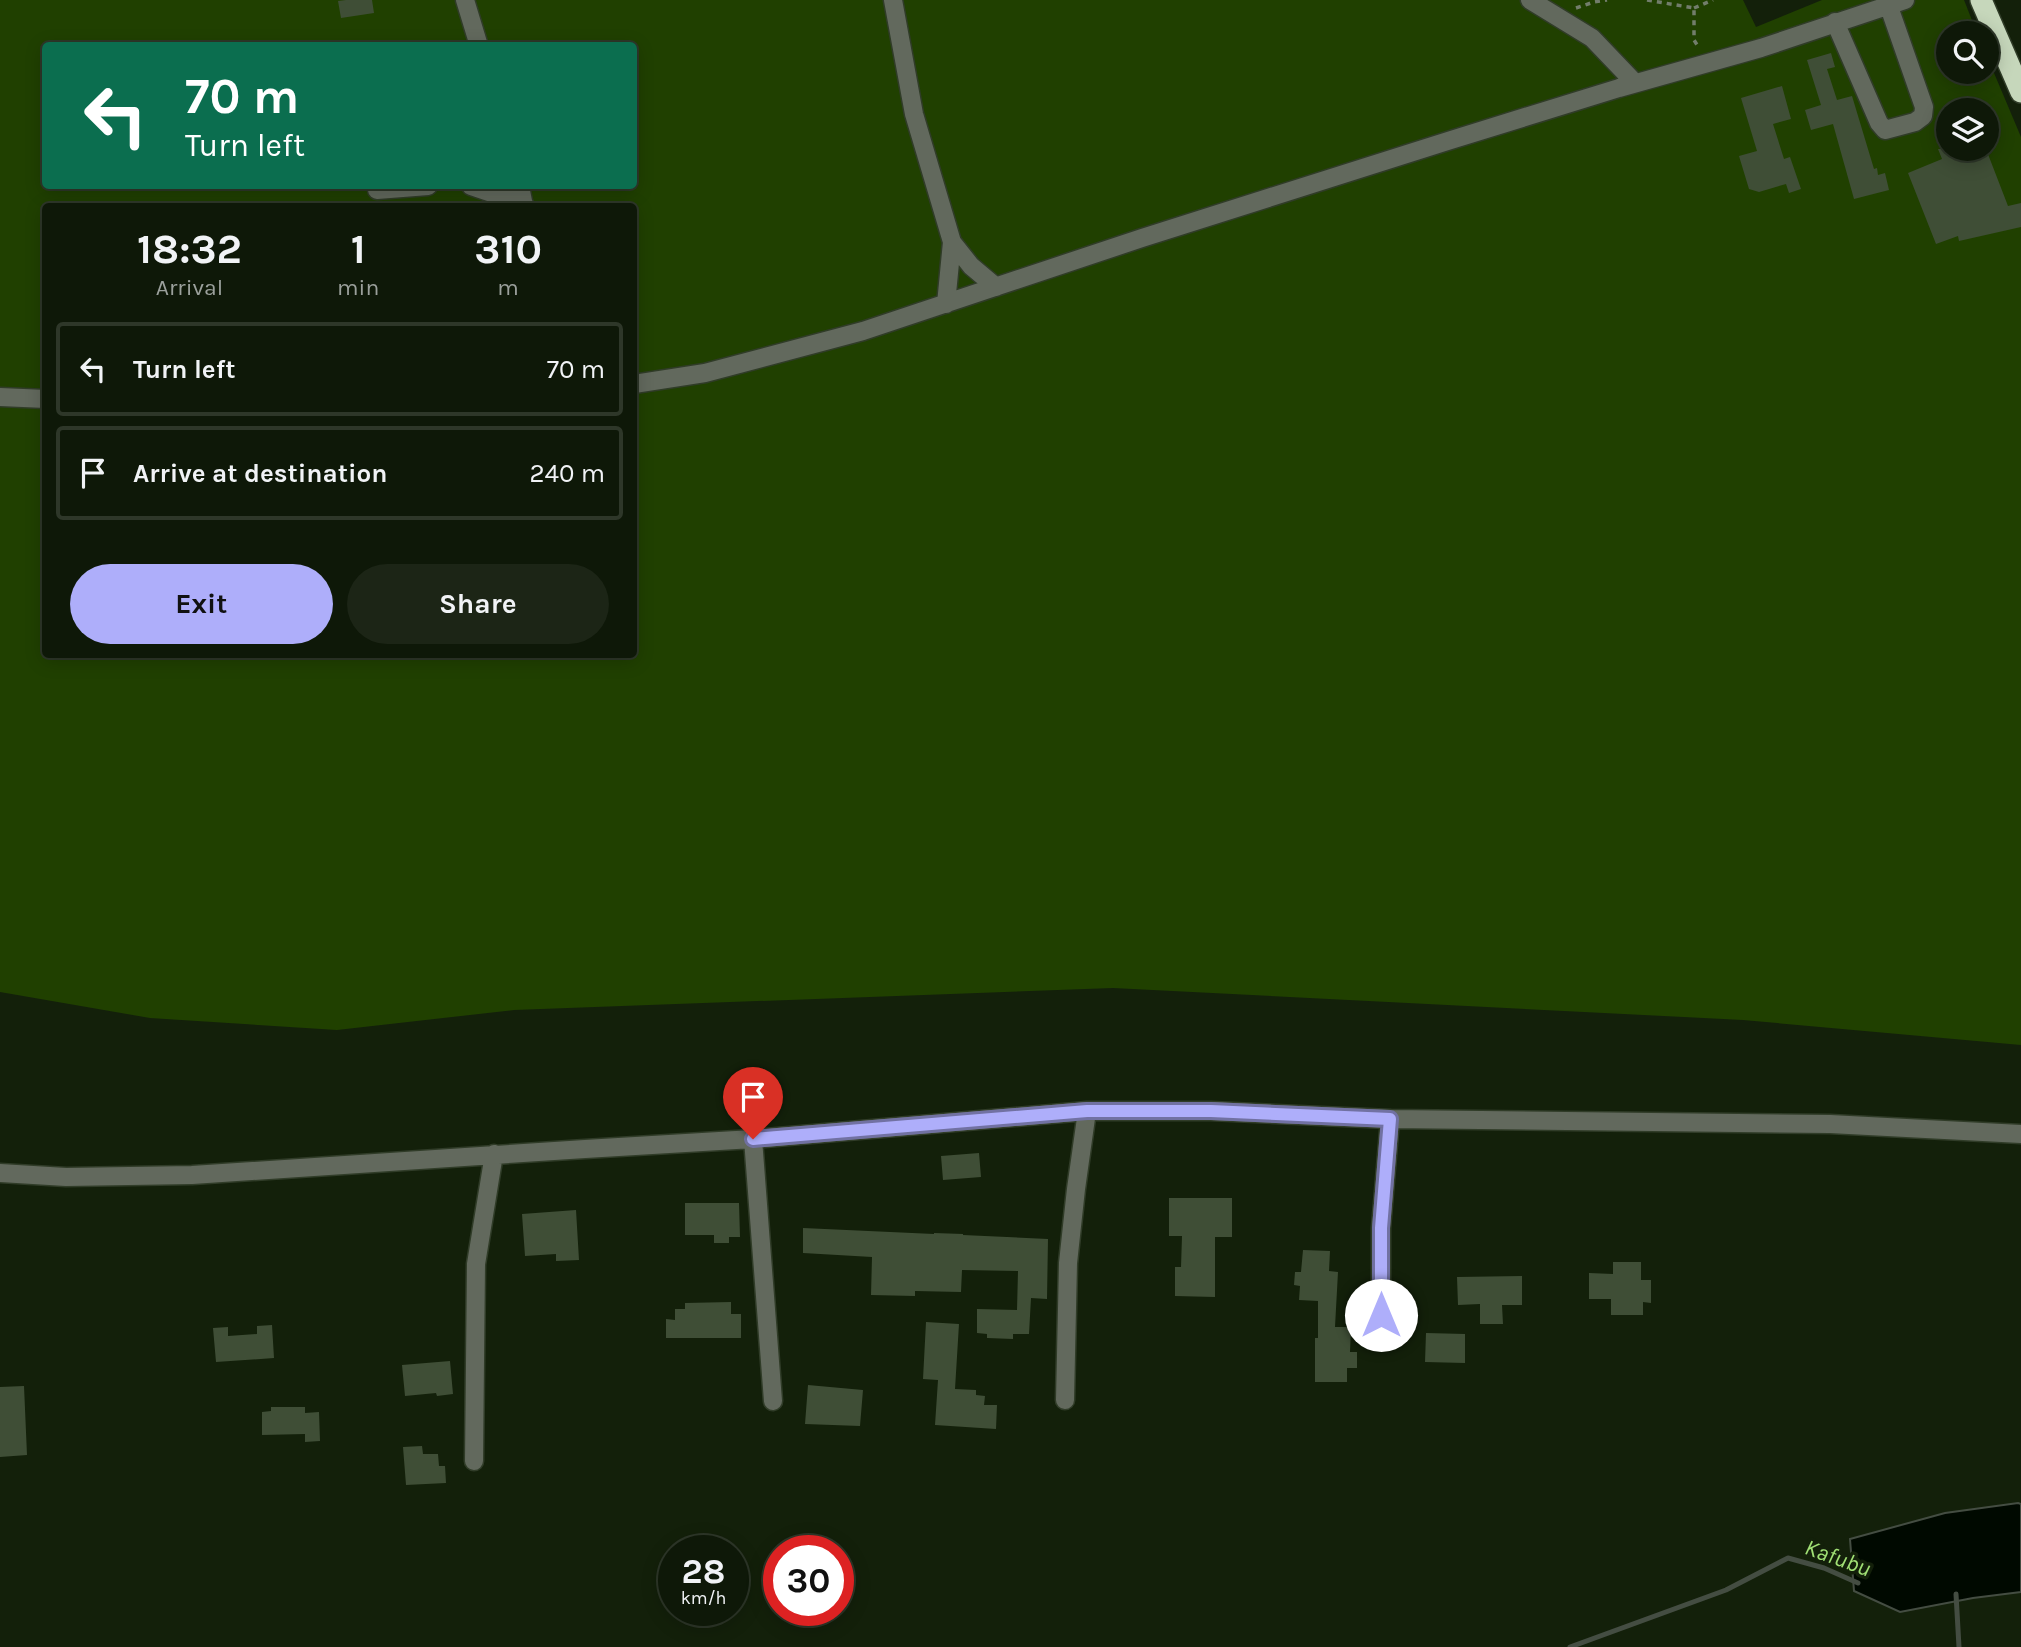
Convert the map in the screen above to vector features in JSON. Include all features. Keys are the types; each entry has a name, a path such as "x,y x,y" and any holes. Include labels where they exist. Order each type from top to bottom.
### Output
{"highway":[{"path":"1980,0 2021,92"}],"street":[{"path":"465,0 478,42"},
{"path":"893,0 914,114 952,243 946,304"},
{"path":"1530,0 1592,38 1635,83"},
{"path":"637,384 705,373 863,331 1451,140 1635,83 1761,48 1835,22 1896,2 1924,107 1923,116 1915,122 1885,130 1879,124 1835,22"},
{"path":"377,190 390,189"},
{"path":"479,189 518,203"},
{"path":"952,243 971,266 996,287"},
{"path":"0,397 42,399"},
{"path":"1065,1400 1068,1263 1087,1111"},
{"path":"0,1173 66,1177 192,1175 753,1139 1087,1111 1211,1111 1390,1119 1829,1124 2021,1134"},
{"path":"1381,1315 1381,1228 1390,1119"},
{"path":"753,1139 773,1401"},
{"path":"474,1461 476,1264 494,1154"}],"path":[{"path":"1566,0 1577,9 1607,0"},
{"path":"1647,0 1694,8 1713,0"},
{"path":"1694,8 1694,40 1703,54"}],"green space":[{"path":"0,0 1743,0 1756,27 1822,0 1964,0 1972,21 1936,21 1936,84 1999,84 2021,137 2021,1045 1743,1020 1113,988 514,1010 337,1030 150,1018 0,992"}],"shaded area":[{"path":"2021,1504 2021,1592 1900,1612 1854,1591 1850,1539 1945,1513"}],"building":[{"path":"372,0 374,13 341,18 338,1"},
{"path":"1831,53 1835,67 1827,69 1837,100 1852,96 1874,169 1877,168 1878,175 1885,173 1889,190 1854,199 1833,124 1811,130 1805,110 1821,105 1807,60"},
{"path":"1782,86 1791,119 1773,124 1784,159 1790,157 1801,189 1789,193 1786,184 1759,192 1749,189 1739,156 1757,151 1741,98"},
{"path":"1937,161 1991,161 2008,206 2021,203 2021,227 1959,241 1958,236 1936,244 1908,173"},
{"path":"979,1153 981,1177 943,1180 941,1156"},
{"path":"1169,1198 1232,1198 1232,1237 1215,1237 1215,1297 1175,1296 1175,1267 1181,1267 1182,1236 1169,1236"},
{"path":"685,1203 739,1203 740,1237 729,1237 729,1243 714,1243 714,1235 685,1235"},
{"path":"576,1210 579,1260 556,1261 556,1254 525,1256 522,1214"},
{"path":"803,1228 1048,1239 1047,1299 1031,1298 1029,1334 1013,1334 1013,1339 987,1338 987,1334 977,1333 977,1309 1017,1310 1018,1271 962,1270 961,1292 915,1291 915,1296 871,1295 872,1257 803,1253"},
{"path":"1303,1250 1330,1251 1329,1271 1338,1272 1335,1327 1351,1327 1350,1352 1357,1352 1357,1368 1347,1368 1347,1382 1315,1382 1318,1301 1299,1300 1300,1286 1294,1285 1295,1272 1301,1272"},
{"path":"1613,1262 1641,1262 1641,1280 1651,1280 1651,1303 1643,1302 1643,1315 1611,1315 1611,1299 1589,1299 1589,1273 1613,1274"},
{"path":"1522,1276 1522,1305 1502,1305 1503,1324 1480,1324 1480,1304 1458,1305 1457,1277"},
{"path":"731,1302 731,1314 741,1314 741,1338 666,1338 666,1319 675,1320 675,1309 685,1309 685,1303"},
{"path":"926,1322 959,1324 955,1389 976,1390 976,1395 985,1396 984,1405 997,1405 996,1429 935,1425 938,1380 923,1379"},
{"path":"272,1325 274,1358 216,1362 213,1328 228,1327 228,1336 257,1334 257,1326"},
{"path":"1426,1333 1465,1334 1465,1363 1425,1362"},
{"path":"450,1361 453,1394 405,1396 402,1365"},
{"path":"808,1385 863,1390 860,1426 805,1424"},
{"path":"24,1386 27,1455 0,1457 0,1387"},
{"path":"271,1407 305,1407 305,1413 319,1412 320,1441 305,1442 305,1434 262,1435 262,1412 271,1411"},
{"path":"422,1446 423,1454 438,1454 439,1466 445,1466 446,1483 406,1485 403,1447"}],"waterway":[{"name":"Kafubu","path":"1570,1647 1726,1590 1788,1558 1824,1568 1858,1583"},
{"path":"1956,1594 1959,1647"}],"route":[{"path":"753,1139 1087,1111 1211,1111 1390,1119 1381,1228 1381,1315"}]}
